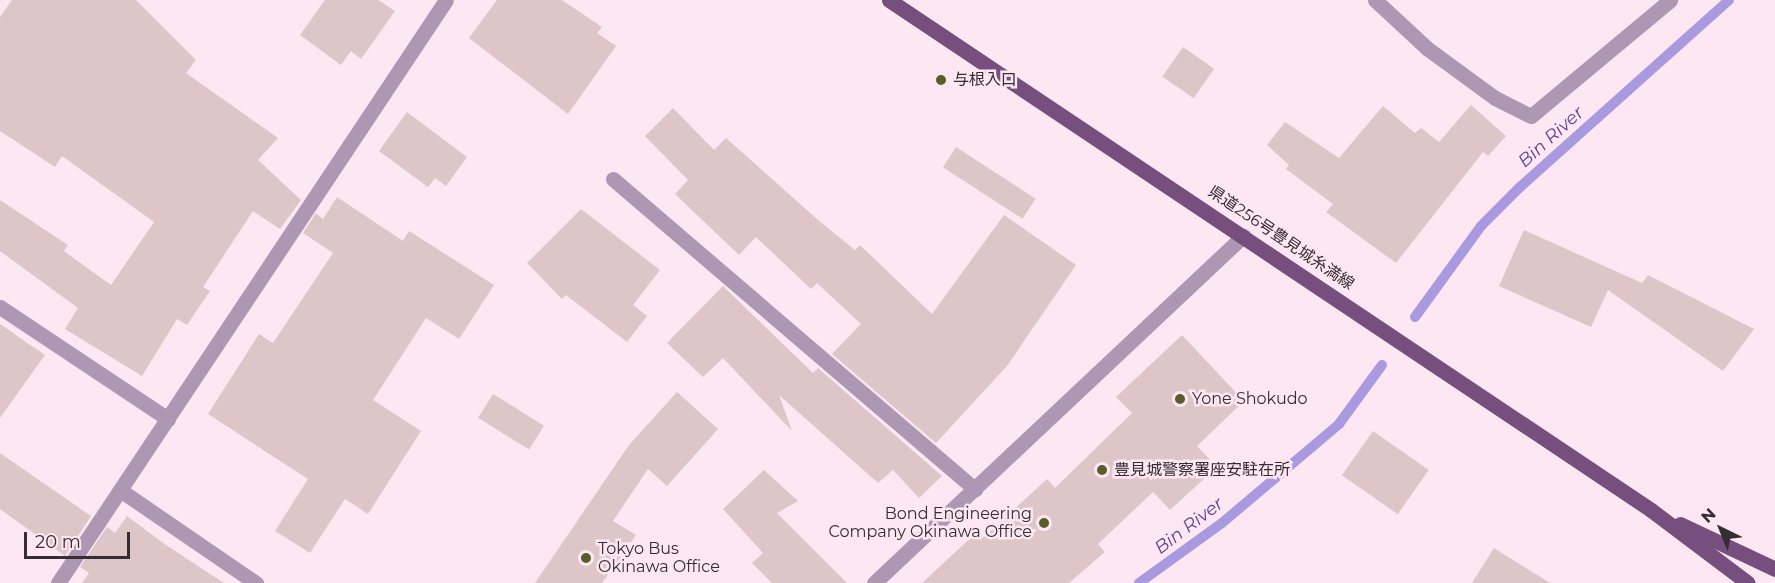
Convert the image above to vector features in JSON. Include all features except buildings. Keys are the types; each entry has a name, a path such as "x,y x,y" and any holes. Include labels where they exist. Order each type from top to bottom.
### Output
{"main road":[{"name":"県道256号豊見城糸満線","path":"889,0 1651,510 1748,583"},
{"name":"県道256号豊見城糸満線","path":"1651,510 1775,569"}],"street":[{"path":"58,583 446,0"},
{"path":"1375,0 1428,49 1496,98 1532,116 1670,0"},
{"path":"613,179 975,489"},
{"path":"874,583 1243,236"},
{"path":"0,307 168,418"},
{"path":"120,490 256,583"}],"waterway":[{"name":"Bin River","path":"1415,317 1481,226 1520,187 1729,0"},
{"name":"Bin River","path":"1139,583 1222,523 1339,424 1382,365"}],"place":[{"name":"与根入口","path":"941,80"},
{"name":"Yone Shokudo","path":"1180,399"},
{"name":"豊見城警察署座安駐在所","path":"1102,470"},
{"name":"Bond Engineering Company Okinawa Office","path":"1044,523"},
{"name":"Tokyo Bus Okinawa Office","path":"586,558"}]}
